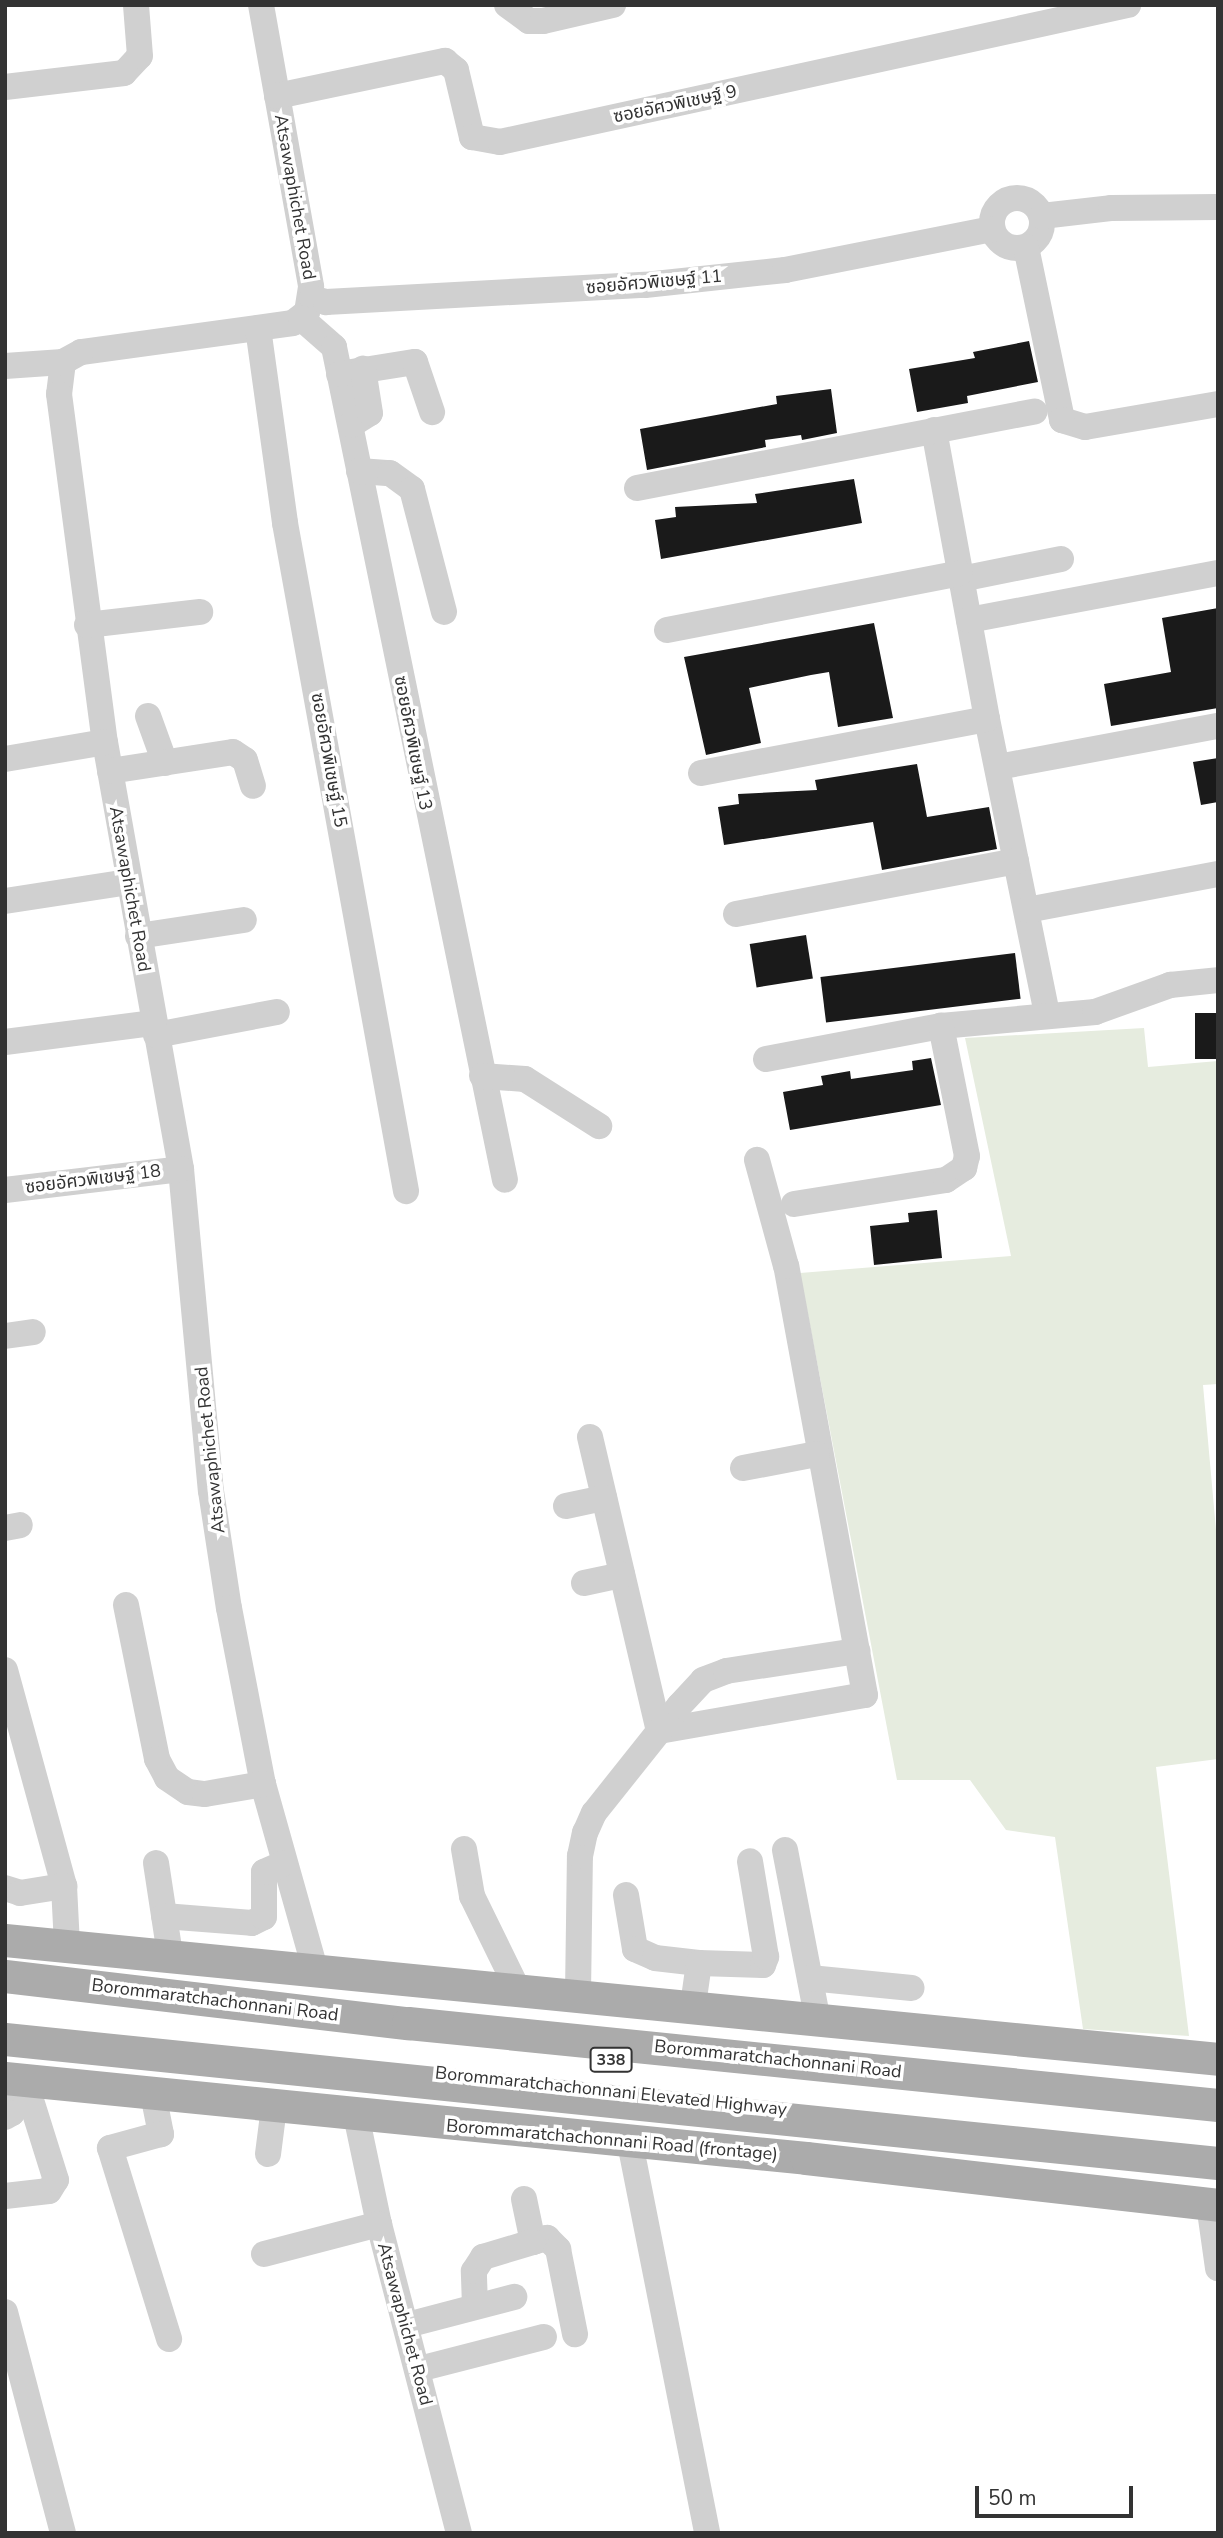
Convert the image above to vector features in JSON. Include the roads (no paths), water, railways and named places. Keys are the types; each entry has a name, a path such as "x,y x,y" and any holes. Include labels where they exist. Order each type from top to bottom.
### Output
{"main road":[{"path":"5,1940 817,2016 1218,2059"},
{"path":"5,1948 192,1997"},
{"name":"Borommaratchachonnani Road","path":"5,1976 408,2023 1218,2105"},
{"name":"Borommaratchachonnani Elevated Highway","path":"5,1997 1218,2122"},
{"path":"738,2009 933,2048 1218,2080"},
{"name":"Borommaratchachonnani Elevated Highway","path":"5,2028 1218,2152"},
{"path":"5,2039 1218,2163"},
{"path":"10,2076 229,2070 240,2064"},
{"name":"Borommaratchachonnani Road (frontage)","path":"10,2076 153,2094 596,2140 1215,2197"},
{"path":"596,2140 927,2150 1215,2197"}],"street":[{"path":"5,87 124,73 140,56 136,5"},
{"name":"Atsawaphichet Road","path":"261,5 277,96 307,308"},
{"path":"507,5 529,21 543,22 613,5"},
{"name":"ซอยอัศวพิเชษฐ์ 9","path":"277,96 444,61 456,70 472,137 500,142 1128,5"},
{"path":"1005,200 1027,200 1042,216 1040,234 1026,247 1005,246 992,229 997,208 1005,200"},
{"path":"1042,216 1111,208 1218,206"},
{"name":"ซอยอัศวพิเชษฐ์ 11","path":"307,308 326,302 645,285 785,271 992,229"},
{"path":"1026,247 1062,420 1085,427 1218,404"},
{"path":"5,366 63,362 81,352 258,328 307,308"},
{"name":"ซอยอัศวพิเชษฐ์ 13","path":"307,308 351,372 351,425 359,471 505,1180"},
{"name":"ซอยอัศวพิเชษฐ์ 15","path":"258,328 285,523 406,1191"},
{"name":"Atsawaphichet Road","path":"63,362 59,394 105,742 181,1169 211,1491 263,1784 314,1969"},
{"path":"351,372 415,362 432,412"},
{"path":"637,488 1035,411"},
{"path":"934,430 987,719 1047,1013"},
{"path":"359,471 390,473 412,489 444,612"},
{"path":"667,630 1061,559"},
{"path":"970,620 1218,573"},
{"path":"88,625 200,612"},
{"path":"148,716 165,763"},
{"path":"701,773 987,719"},
{"path":"998,767 1218,726"},
{"path":"5,759 105,742"},
{"path":"110,771 233,752 245,760 253,786"},
{"path":"736,914 1016,861"},
{"path":"1027,910 1218,874"},
{"path":"5,901 128,882"},
{"path":"138,936 244,920"},
{"path":"766,1059 941,1026 1047,1013 1095,1012 1170,985 1218,980"},
{"path":"5,1042 155,1029 277,1012"},
{"path":"794,1204 946,1180 964,1168 967,1156 941,1026"},
{"path":"482,1076 525,1079 599,1126"},
{"path":"659,1731 856,1699 864,1695 817,1454 786,1266 757,1160"},
{"name":"ซอยอัศวพิเชษฐ์ 18","path":"5,1190 181,1169"},
{"path":"5,1336 33,1332"},
{"path":"590,1437 659,1731"},
{"path":"743,1468 817,1454"},
{"path":"566,1506 604,1498"},
{"path":"584,1583 622,1575"},
{"path":"127,1605 157,1759 167,1778 188,1792 205,1794 263,1784"},
{"path":"578,1994 580,1856 585,1833 594,1813 659,1731 703,1680 726,1671 857,1651"},
{"path":"7,1686 64,1886 67,1946"},
{"path":"464,1849 472,1896 517,1989"},
{"path":"785,1850 817,2016"},
{"path":"626,1895 635,1949 655,1958 698,1964 763,1965 766,1956 750,1861"},
{"path":"156,1863 170,1955"},
{"path":"164,1916 252,1923 264,1917 264,1872 284,1863"},
{"path":"5,1888 20,1893 64,1886"},
{"path":"693,2005 698,1964"},
{"path":"810,1978 912,1988"},
{"path":"5,2117 12,2113 10,2076"},
{"path":"5,2196 49,2191 55,2180 10,2076"},
{"path":"153,2094 162,2134 110,2148 169,2339"},
{"path":"268,2154 275,2107"},
{"name":"Atsawaphichet Road","path":"356,2115 379,2224 419,2369 459,2533"},
{"path":"630,2143 707,2533"},
{"path":"1215,2197 1218,2268"},
{"path":"524,2199 533,2242"},
{"path":"264,2254 379,2224"},
{"path":"475,2306 474,2270 483,2257 547,2238 558,2249 575,2334"},
{"path":"407,2325 514,2297"},
{"path":"5,2312 63,2533"},
{"path":"419,2369 544,2337"}]}
